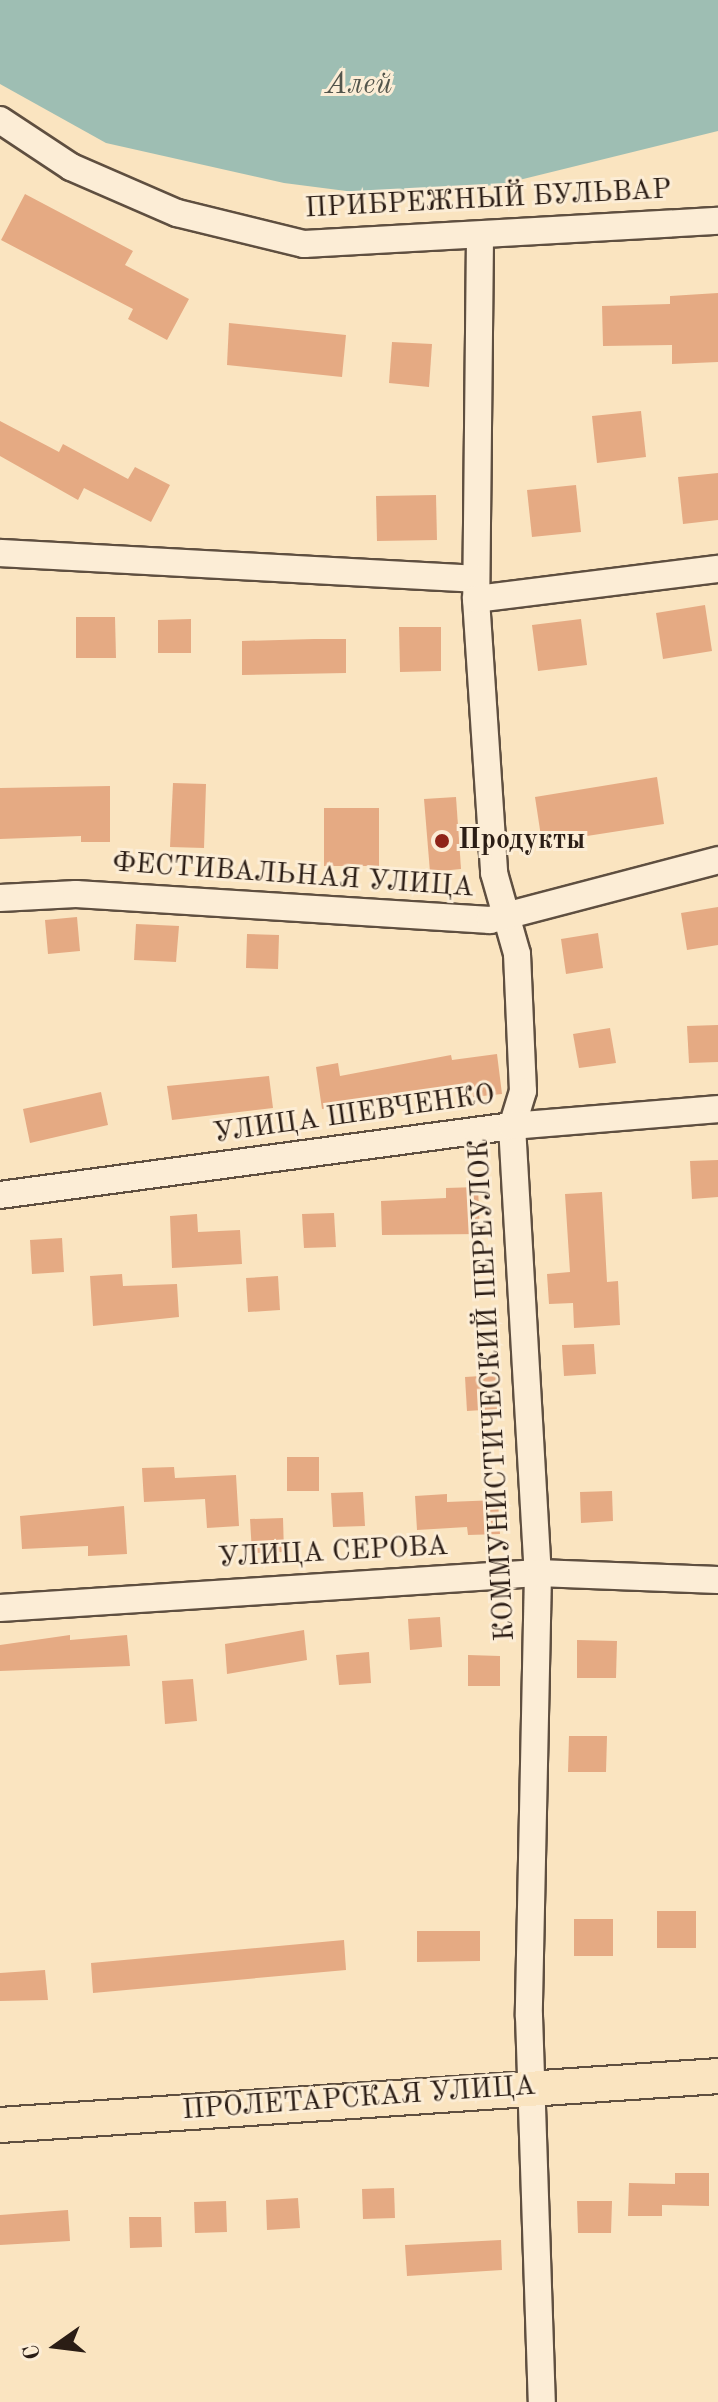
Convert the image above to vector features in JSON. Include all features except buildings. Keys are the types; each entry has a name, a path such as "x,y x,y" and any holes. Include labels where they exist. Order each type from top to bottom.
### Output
{"main road":[{"name":"ПРОЛЕТАРСКАЯ УЛИЦА","path":"0,2125 718,2076"}],"street":[{"name":"ПРИБРЕЖНЫЙ БУЛЬВАР","path":"0,120 71,167 177,213 304,244 480,237 718,221"},
{"name":"КОММУНИСТИЧЕСКИЙ ПЕРЕУЛОК","path":"480,237 476,589 494,873 517,954 523,1091 512,1126 538,1573 532,2087 542,2402"},
{"path":"0,553 476,589 718,569"},
{"name":"ФЕСТИВАЛЬНАЯ УЛИЦА","path":"0,898 76,894 490,920 718,860"},
{"name":"УЛИЦА ШЕВЧЕНКО","path":"0,1195 512,1126 718,1109"},
{"name":"УЛИЦА СЕРОВА","path":"0,1608 538,1573 718,1580"}],"water":[{"name":"Алей","path":"0,0 718,0 718,131 499,185 354,192 284,183 106,143 0,84"}],"place":[{"name":"Продукты","path":"442,841"}]}
